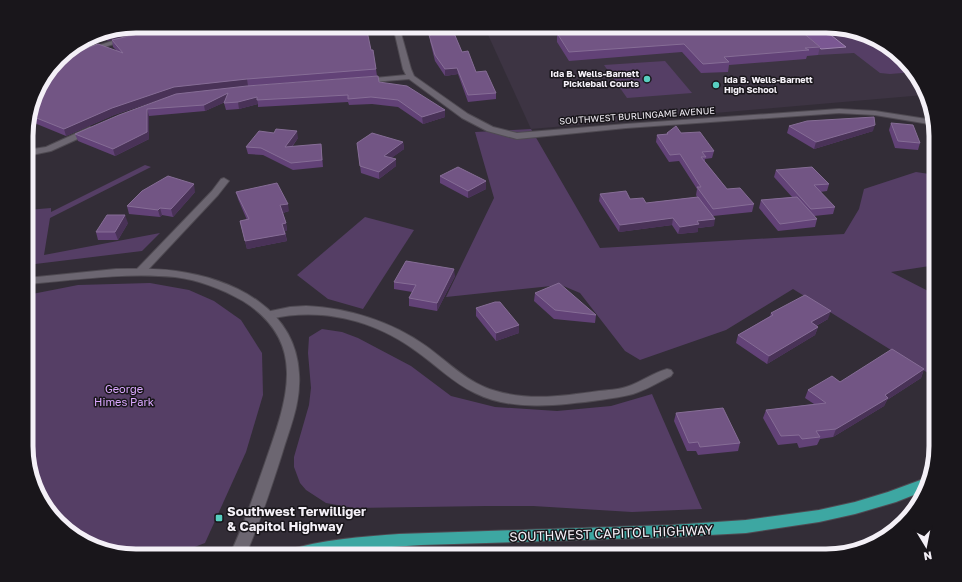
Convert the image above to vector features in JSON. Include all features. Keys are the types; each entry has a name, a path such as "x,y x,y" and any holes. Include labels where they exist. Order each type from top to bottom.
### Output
{"main road":[{"name":"SOUTHWEST CAPITOL HIGHWAY","path":"323,549 337,546 411,539 707,530 771,525 855,508 900,495 920,486"}],"street":[{"path":"357,81 411,77 407,69 398,33"},
{"path":"78,54 102,45 130,38"},
{"name":"SOUTHWEST BURLINGAME AVENUE","path":"411,77 465,116 490,129 517,136 626,126 839,111 875,113 928,122"},
{"path":"33,152 48,149 96,127"},
{"path":"140,272 224,181"},
{"path":"33,281 140,272 186,276 215,284 247,298 270,315 277,324 291,352 294,370 292,401 248,533 240,549"},
{"path":"270,315 292,311 311,310 355,317 412,342 455,375 482,391 525,401 544,402 567,400 628,391 667,373"}],"shaded area":[{"name":"Ida B. Wells-Barnett High School","path":"487,33 839,34 865,41 889,54 899,63 912,79 920,95 531,129"},
{"path":"801,33 829,33 846,47 821,49"}],"green space":[{"path":"788,33 839,34 865,41 889,54 907,73 880,73 854,53 818,55"},
{"name":"Ida B. Wells-Barnett Pickleball Courts","path":"665,61 692,93 627,98 604,65"},
{"path":"531,129 600,248 844,234 859,209 864,189 916,172 929,174 929,266 891,272 929,291 929,374 793,289 726,330 640,360 625,351 580,293 561,285 446,297 494,198 475,132"},
{"path":"145,165 151,167 50,218 44,255 160,233 142,251 33,264 33,210 51,208 51,212"},
{"path":"365,217 414,230 363,309 328,299 297,275"},
{"name":"George Himes Park","path":"150,283 189,290 214,301 241,320 262,353 263,395 246,452 205,543 189,549 136,549 123,548 97,541 73,528 63,519 50,503 38,479 33,446 33,294 78,285"},
{"path":"322,329 342,332 358,338 411,366 451,396 495,407 557,411 611,406 652,394 702,509 632,512 533,506 354,508 326,503 306,490 300,483 294,467 294,457 309,405 311,388 308,353 309,337"}],"building":[{"path":"142,33 367,33 371,50 373,50 376,69 247,79 174,87 112,108 64,129 35,117 38,103 50,79 59,68 77,52 98,44 123,53 112,40"},
{"path":"430,33 454,33 462,52 468,51 476,72 486,71 496,93 468,95 457,68 445,69 435,55 429,35 431,35"},
{"path":"557,33 803,33 820,47 805,48 809,50 724,57 729,62 703,64 684,44 569,52"},
{"path":"378,76 379,82 407,86 445,110 422,117 398,100 371,97 348,99 348,95 257,100 257,97 238,102 224,103 228,93 204,105 147,109 147,132 113,149 75,134 119,115 176,94 247,86"},
{"path":"874,117 875,125 816,142 789,126 807,121"},
{"path":"891,123 913,125 920,143 898,141"},
{"path":"676,126 681,133 700,132 714,151 702,152 706,157 701,157 727,189 740,188 754,204 713,209 697,187 701,187 680,154 670,155 657,135 668,134 667,133"},
{"path":"276,129 297,131 285,147 321,144 322,160 291,163 261,148 246,147 259,131 274,133"},
{"path":"372,133 403,142 384,156 396,159 379,172 360,166 357,143"},
{"path":"458,167 486,181 468,191 440,176"},
{"path":"812,167 829,184 814,185 835,207 811,209 776,170"},
{"path":"168,176 194,184 171,209 160,208 158,210 127,206 142,191"},
{"path":"277,183 288,204 280,205 286,223 282,224 285,234 245,241 240,221 249,219 236,192"},
{"path":"626,191 630,199 643,198 646,203 698,197 715,219 697,221 699,224 680,227 673,218 620,225 600,194"},
{"path":"797,197 817,219 780,224 761,200"},
{"path":"107,215 125,215 115,232 96,232"},
{"path":"406,261 454,269 437,303 409,298 416,285 394,282"},
{"path":"559,283 596,315 555,310 535,293"},
{"path":"805,295 831,311 811,322 818,327 769,356 738,335 773,315 771,313"},
{"path":"495,302 500,302 519,325 496,333 476,308"},
{"path":"892,349 924,369 885,395 888,398 836,429 816,431 820,437 802,439 799,435 781,436 766,410 826,403 808,390 832,376 840,382"},
{"path":"723,408 740,443 700,447 698,442 689,443 676,413"}],"place":[{"name":"Ida B. Wells-Barnett Pickleball Courts","path":"647,79"},
{"name":"Ida B. Wells-Barnett High School","path":"716,85"},
{"name":"Southwest Terwilliger & Capitol Highway","path":"219,518"}]}
